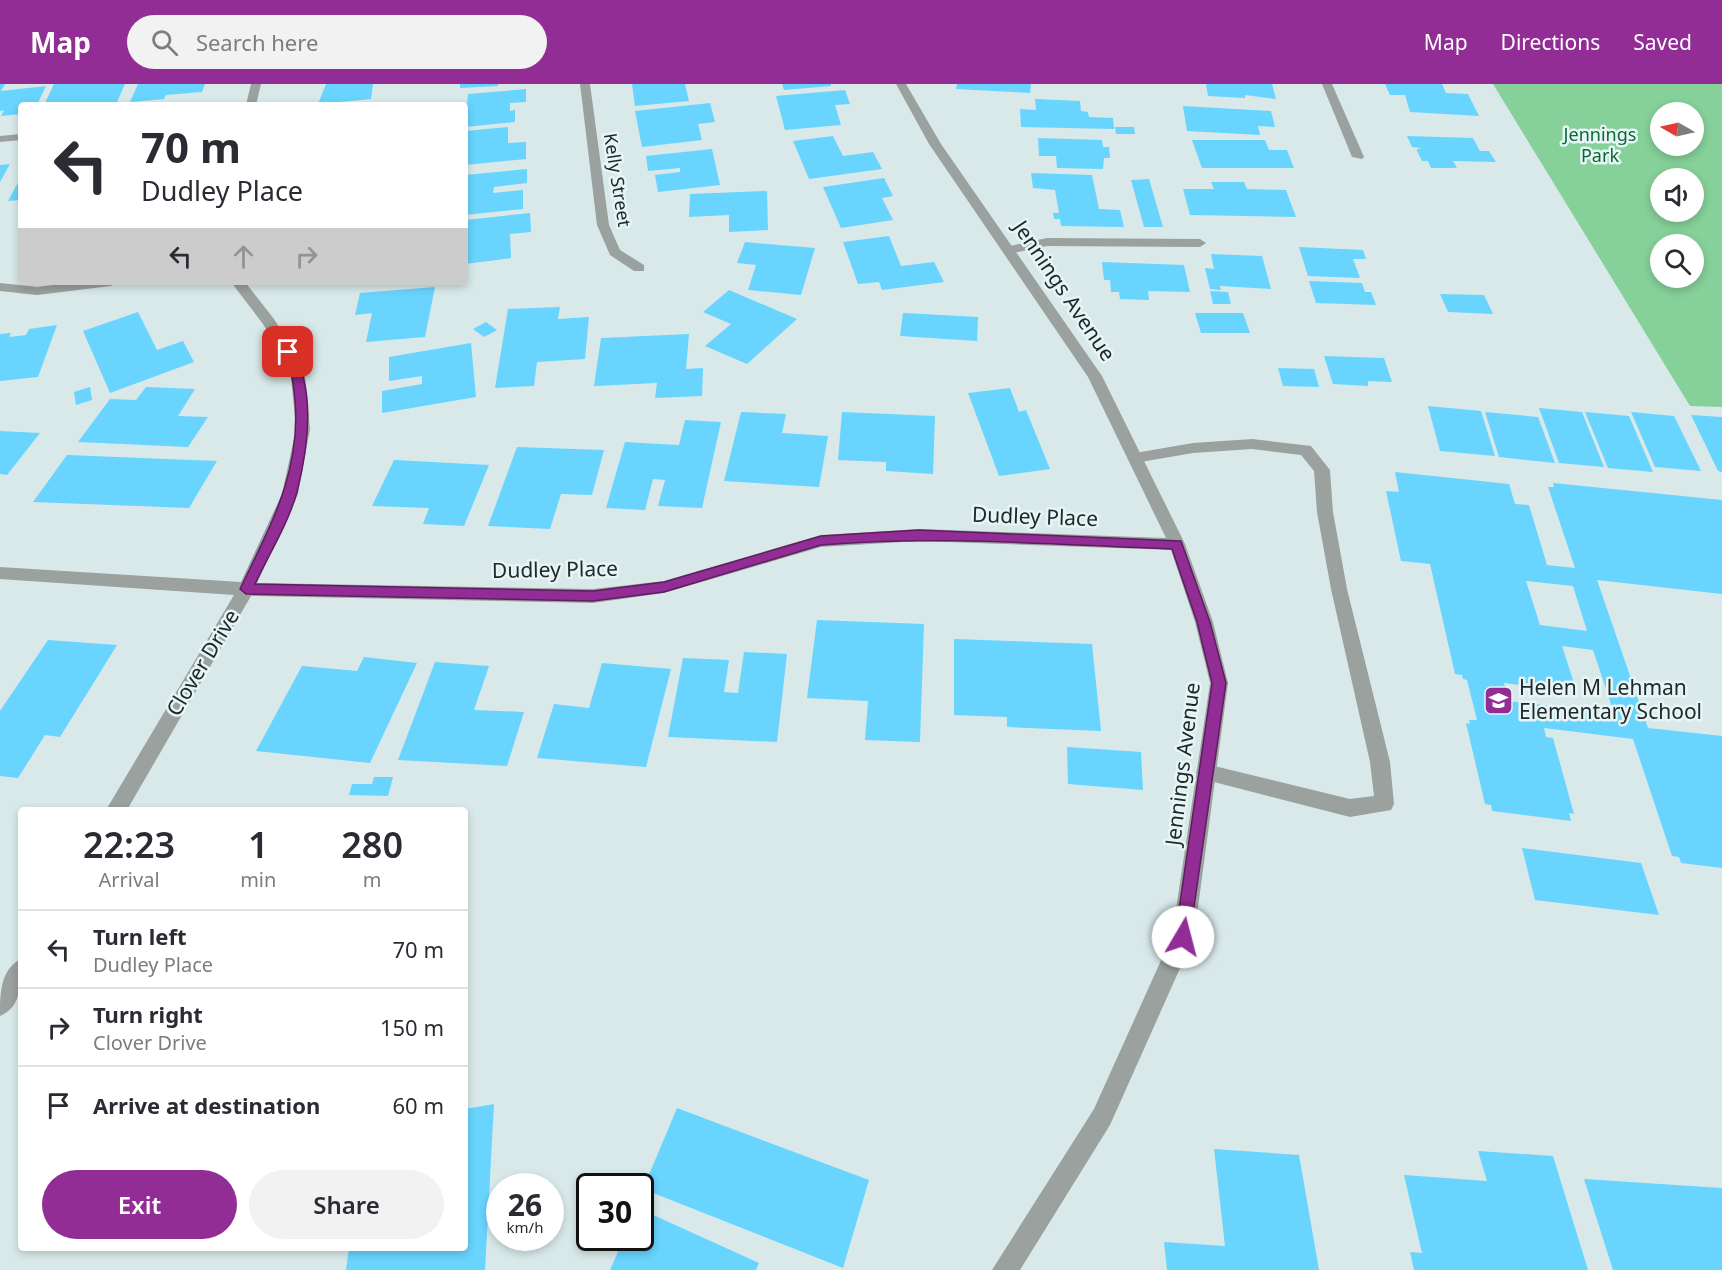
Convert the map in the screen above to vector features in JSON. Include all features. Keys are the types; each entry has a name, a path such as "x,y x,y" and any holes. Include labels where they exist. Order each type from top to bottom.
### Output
{"street":[{"path":"252,102 256,84"},
{"name":"Kelly Street","path":"585,84 603,225 615,252 639,268"},
{"name":"Jennings Avenue","path":"902,84 935,144 1095,376 1176,544 1204,622 1219,683 1183,937 1102,1117 1005,1270"},
{"path":"1327,84 1358,157"},
{"path":"0,139 18,137"},
{"path":"1009,250 1047,242 1200,243"},
{"path":"0,287 38,291 87,285"},
{"name":"Clover Drive","path":"118,807 246,589 290,494 303,429 297,367 269,322 240,285"},
{"path":"1135,458 1194,448 1252,444 1305,450 1322,470 1325,512 1339,589 1380,762 1384,804 1350,808 1206,771"},
{"name":"Dudley Place","path":"0,573 246,589 593,596 664,587 821,541 919,535 1176,544"},
{"path":"0,1005 18,975"}],"green space":[{"name":"Jennings Park","path":"1493,84 1722,84 1722,407 1690,406"}],"building":[{"path":"0,84 5,84 1,91 46,86 38,102 18,102 18,114 1,116 4,110 0,111"},
{"path":"54,84 125,84 117,102 45,102"},
{"path":"138,84 205,84 202,92 166,95 164,99 130,102"},
{"path":"326,84 373,84 371,99 319,102"},
{"path":"460,84 498,84 498,86 460,88"},
{"path":"632,84 685,84 689,101 635,106"},
{"path":"782,84 831,84 831,86 784,90"},
{"path":"957,84 1031,84 1030,93 956,89"},
{"path":"1206,84 1272,84 1276,99 1245,95 1245,98 1208,96"},
{"path":"1385,84 1442,84 1446,93 1468,94 1479,116 1410,112 1405,95 1390,95"},
{"path":"526,89 526,102 510,103 510,111 515,110 515,122 468,127 468,94"},
{"path":"845,90 850,104 835,105 841,125 785,130 776,96"},
{"path":"1035,99 1080,101 1081,111 1088,112 1089,117 1113,118 1114,129 1021,127 1020,109 1036,110"},
{"path":"710,103 715,122 698,124 702,140 642,147 635,111"},
{"path":"1183,106 1271,111 1275,127 1258,126 1260,135 1187,131"},
{"path":"508,127 508,143 526,142 526,159 468,165 468,131"},
{"path":"1115,127 1134,127 1135,134 1116,134"},
{"path":"833,136 843,156 873,152 882,169 809,179 793,141"},
{"path":"1407,136 1473,138 1480,151 1489,151 1496,162 1453,161 1457,168 1431,168 1428,161 1422,161 1417,151 1422,148 1412,147"},
{"path":"1038,138 1102,140 1103,147 1109,147 1110,158 1104,158 1103,169 1057,168 1056,156 1039,156"},
{"path":"1192,140 1265,140 1269,150 1287,150 1294,168 1202,168"},
{"path":"712,149 720,185 658,192 655,175 680,172 680,168 648,171 646,156"},
{"path":"10,164 0,182 0,165"},
{"path":"527,169 527,183 494,187 493,193 523,190 523,209 468,215 468,175"},
{"path":"1031,173 1092,175 1099,209 1120,210 1124,227 1061,226 1060,219 1054,219 1053,213 1059,213 1055,190 1033,188"},
{"path":"884,178 893,196 882,198 893,220 841,228 823,187"},
{"path":"1149,179 1163,227 1144,227 1131,180"},
{"path":"1211,182 1244,182 1247,189 1286,190 1296,217 1190,215 1183,189 1214,189"},
{"path":"18,183 18,200 8,201"},
{"path":"767,191 768,230 729,232 729,215 689,217 690,194"},
{"path":"530,213 531,232 510,234 511,258 468,264 468,220"},
{"path":"889,236 901,266 934,262 944,282 882,290 879,282 858,284 843,242"},
{"path":"745,242 815,248 801,295 748,290 756,265 737,263"},
{"path":"1299,247 1363,250 1366,259 1353,259 1360,278 1308,276"},
{"path":"1211,254 1262,256 1271,289 1220,286 1221,290 1210,289 1205,268 1214,269"},
{"path":"1102,262 1184,265 1190,292 1148,291 1149,300 1120,299 1119,292 1111,292 1110,280 1104,280"},
{"path":"1309,281 1362,283 1365,292 1371,292 1376,305 1316,303"},
{"path":"435,287 425,337 366,342 372,313 355,315 360,293"},
{"path":"729,290 797,319 747,364 705,346 731,324 703,312"},
{"path":"1210,291 1228,292 1231,304 1213,304"},
{"path":"1440,294 1484,295 1493,314 1448,312"},
{"path":"560,307 558,319 589,317 585,359 537,362 534,386 495,388 508,309"},
{"path":"138,312 157,350 183,341 194,362 110,393 83,331"},
{"path":"903,313 978,317 977,341 900,336"},
{"path":"1195,313 1243,313 1250,333 1201,333"},
{"path":"486,322 497,330 484,337 473,329"},
{"path":"57,325 38,377 0,381 0,334 11,333 9,337 26,335 29,329"},
{"path":"689,334 686,369 703,368 702,396 655,398 657,383 594,386 601,338"},
{"path":"471,343 476,397 382,413 382,391 422,384 422,376 389,381 389,357"},
{"path":"1324,356 1384,358 1392,382 1368,381 1368,386 1333,384"},
{"path":"1278,368 1314,369 1319,387 1283,386"},
{"path":"90,387 92,400 76,405 74,392"},
{"path":"146,387 195,389 178,416 208,417 188,447 78,442 110,399 136,400"},
{"path":"1010,388 1019,412 1026,410 1050,469 999,476 968,393"},
{"path":"1428,406 1481,411 1495,456 1440,451"},
{"path":"1539,408 1582,412 1604,467 1559,463"},
{"path":"741,412 786,414 782,433 828,436 819,487 724,481"},
{"path":"842,412 935,416 933,474 886,471 886,462 838,460"},
{"path":"1485,412 1538,417 1555,463 1499,457"},
{"path":"1585,412 1629,416 1653,472 1608,468"},
{"path":"1631,412 1674,416 1701,471 1655,467"},
{"path":"1691,415 1722,417 1722,472 1718,471"},
{"path":"685,420 721,422 702,508 658,506 665,480 653,479 645,510 606,508 625,442 679,445"},
{"path":"0,431 40,433 7,475 0,474"},
{"path":"517,447 604,450 592,495 561,494 550,529 488,526"},
{"path":"67,455 217,461 189,508 33,502"},
{"path":"394,460 489,465 464,526 423,524 429,508 372,506"},
{"path":"1395,472 1509,484 1515,504 1529,505 1547,565 1575,568 1548,487 1554,487 1553,483 1722,500 1722,594 1597,580 1648,728 1722,736 1722,868 1681,863 1679,857 1672,856 1633,739 1544,728 1546,737 1553,738 1574,814 1569,813 1571,821 1492,811 1491,805 1485,804 1466,723 1470,724 1469,720 1477,720 1467,680 1463,679 1462,675 1455,674 1430,564 1401,561 1386,491 1399,492","holes":["1526,581 1573,586 1587,631 1540,625","1562,646 1593,650 1614,713 1509,701 1504,683 1570,691 1568,686 1575,686"]},
{"path":"817,620 924,624 920,742 865,740 868,701 807,698"},
{"path":"954,639 1092,644 1101,731 1007,727 1007,717 954,715"},
{"path":"48,640 117,645 60,737 45,735 18,778 0,776 0,711"},
{"path":"744,652 787,654 777,742 668,737 683,658 729,660 724,692 738,693"},
{"path":"364,657 417,663 370,763 256,751 302,666 357,671"},
{"path":"435,662 489,666 474,710 524,712 507,766 398,760"},
{"path":"602,663 671,669 646,767 537,758 554,704 589,708"},
{"path":"1067,747 1141,752 1143,790 1068,784"},
{"path":"374,777 393,777 388,796 349,795 352,784 372,784"},
{"path":"1522,848 1641,863 1659,915 1535,900"},
{"path":"494,1104 490,1173 486,1173 485,1270 346,1270 349,1251 468,1251 468,1108"},
{"path":"677,1108 869,1180 843,1268 654,1193 654,1173 650,1173"},
{"path":"1214,1149 1299,1155 1319,1270 1167,1270 1164,1242 1225,1246"},
{"path":"1478,1151 1553,1156 1588,1270 1414,1270 1410,1252 1422,1253 1404,1175 1487,1181"},
{"path":"1584,1179 1722,1188 1722,1270 1613,1270"},
{"path":"654,1215 759,1263 756,1270 610,1270 618,1251 654,1251"}],"place":[{"name":"Helen M Lehman Elementary School","path":"1498,700"}],"route":[{"path":"288,352 297,367 303,429 290,494 246,589 593,596 664,587 821,541 919,535 1176,544 1204,622 1219,683 1183,937"}]}
